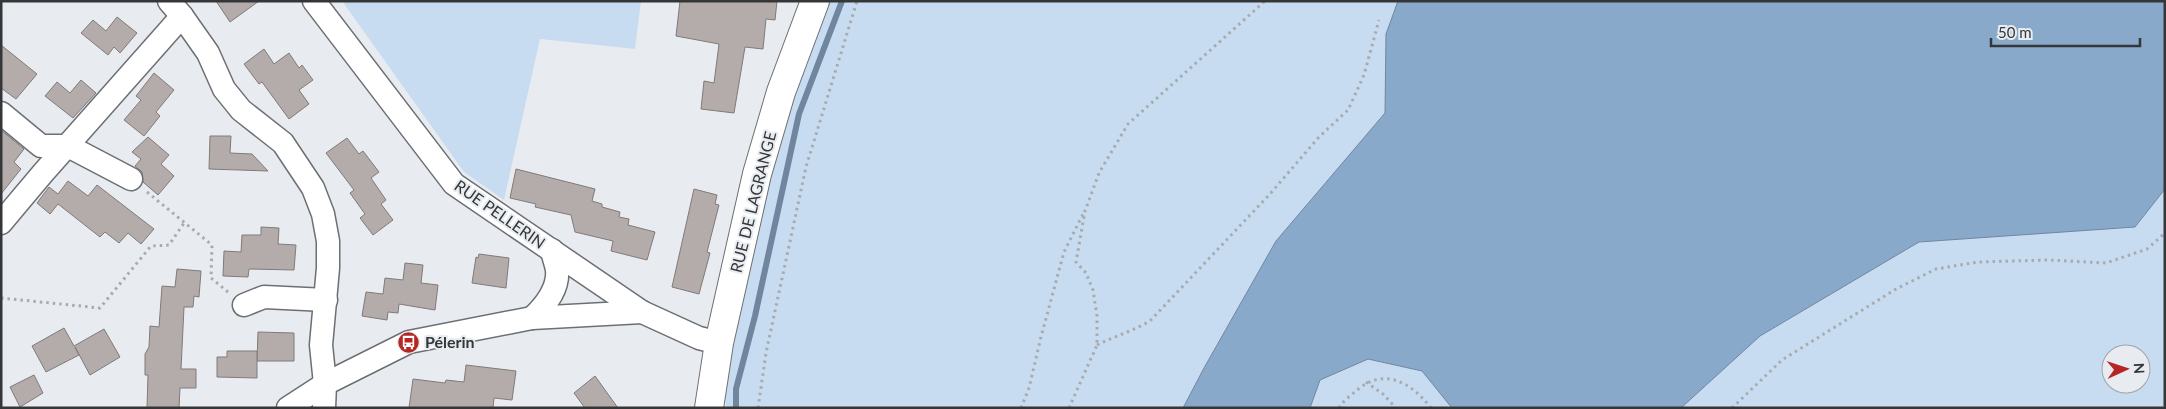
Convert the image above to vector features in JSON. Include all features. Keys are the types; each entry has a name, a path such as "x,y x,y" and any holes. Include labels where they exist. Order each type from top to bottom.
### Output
{"street":[{"name":"RUE PELLERIN","path":"314,1 454,184 642,312 699,338 719,343"},
{"name":"RUE DE LAGRANGE","path":"710,408 719,343 757,174 781,92 815,1"},
{"path":"1,223 43,172 68,146 176,9 208,53 224,89 241,110 283,144 312,188 323,214 328,241 326,300 321,345 325,384 324,408"},
{"path":"1,113 41,146 68,146 131,179"},
{"path":"532,318 544,307 553,290 557,271 552,250"},
{"path":"244,305 264,297 326,300"},
{"path":"288,408 325,384 409,342 532,318 642,312"}],"path":[{"path":"758,408 766,353 806,167 857,1"},
{"path":"1021,408 1029,388 1064,252 1085,211 1099,173 1128,124 1265,1"},
{"path":"1097,345 1114,336 1133,331 1155,316 1176,291 1208,261 1270,194 1319,137 1348,110 1364,75 1379,20"},
{"path":"131,179 212,245 211,278 244,305"},
{"path":"1069,408 1097,345 1097,316 1093,290 1086,274 1076,262 1085,211"},
{"path":"1,298 100,308 151,246 169,245 184,223"},
{"path":"1732,408 1782,360 1896,288 1936,269 1978,262 2048,260 2106,262 2147,249 2165,233"},
{"path":"1339,408 1366,382 1384,377 1412,387 1430,408"},
{"path":"1366,382 1383,394 1396,408"}],"shaded area":[{"path":"342,1 641,1 635,49 540,39 504,200 464,172"},
{"path":"822,1 1398,1 1386,35 1385,113 1276,241 1183,408 726,408 724,386 780,125"},
{"path":"1398,1 2165,1 2165,189 2135,227 1919,242 1760,336 1681,408 1452,408 1422,371 1368,359 1320,380 1310,408 1183,408 1276,241 1385,113 1386,34"},
{"path":"2165,189 2165,408 1681,408 1760,336 1919,242 2135,227"},
{"path":"1368,359 1422,371 1452,408 1310,408 1320,380"}],"building":[{"path":"216,1 259,1 230,22"},
{"path":"680,1 777,1 775,20 766,19 763,49 745,47 734,113 701,109 704,81 714,83 719,44 676,36"},
{"path":"117,17 137,33 120,53 114,47 108,55 81,33 93,20 106,31"},
{"path":"1,45 37,74 16,99 1,88"},
{"path":"264,49 274,64 289,53 299,68 302,65 313,80 299,90 309,104 289,119 262,82 259,84 244,64"},
{"path":"154,73 174,90 156,112 160,116 144,136 124,120 141,100 136,96"},
{"path":"81,80 96,93 73,118 45,96 57,82 70,93"},
{"path":"1,130 24,149 14,162 21,169 1,194"},
{"path":"210,136 231,136 230,153 252,154 268,171 209,169"},
{"path":"148,137 169,155 161,164 174,176 158,195 143,182 142,172 135,166 141,159 132,152"},
{"path":"347,138 359,154 363,151 379,172 371,178 386,200 381,204 393,220 373,235 360,218 365,214 350,193 354,190 326,153"},
{"path":"516,169 595,189 592,201 602,204 602,207 620,212 619,217 629,219 628,225 655,232 647,260 611,251 613,241 575,232 571,215 535,207 536,204 510,198"},
{"path":"68,181 88,196 97,185 154,229 141,244 128,233 119,243 105,232 100,237 58,204 50,214 37,203 49,187 58,194"},
{"path":"694,189 717,195 715,204 719,205 707,252 710,253 699,294 672,287"},
{"path":"261,227 279,228 278,244 296,245 294,270 249,269 248,277 223,276 224,251 241,252 242,235 261,235"},
{"path":"479,254 509,258 506,288 472,283 476,257 478,258"},
{"path":"405,263 423,265 421,283 438,285 435,310 399,304 398,313 388,312 387,320 362,316 366,292 383,294 385,278 403,280"},
{"path":"177,269 201,271 199,297 194,296 193,307 184,307 181,369 196,369 196,388 180,388 179,408 147,408 148,375 145,375 145,354 149,347 150,326 159,327 162,286 175,287"},
{"path":"64,328 74,346 104,329 120,357 90,375 75,347 79,355 46,372 32,346"},
{"path":"258,332 294,333 294,361 257,361"},
{"path":"227,351 257,351 257,378 217,377 217,357 227,357"},
{"path":"466,365 516,371 512,400 494,398 493,408 409,408 413,379 445,383 446,380 464,382"},
{"path":"34,375 43,393 20,407 10,387"},
{"path":"595,376 618,408 585,408 574,393"}],"waterway":[{"path":"736,408 736,389 755,316 799,114 842,1"}],"place":[{"name":"Pélerin","path":"409,342"}]}
